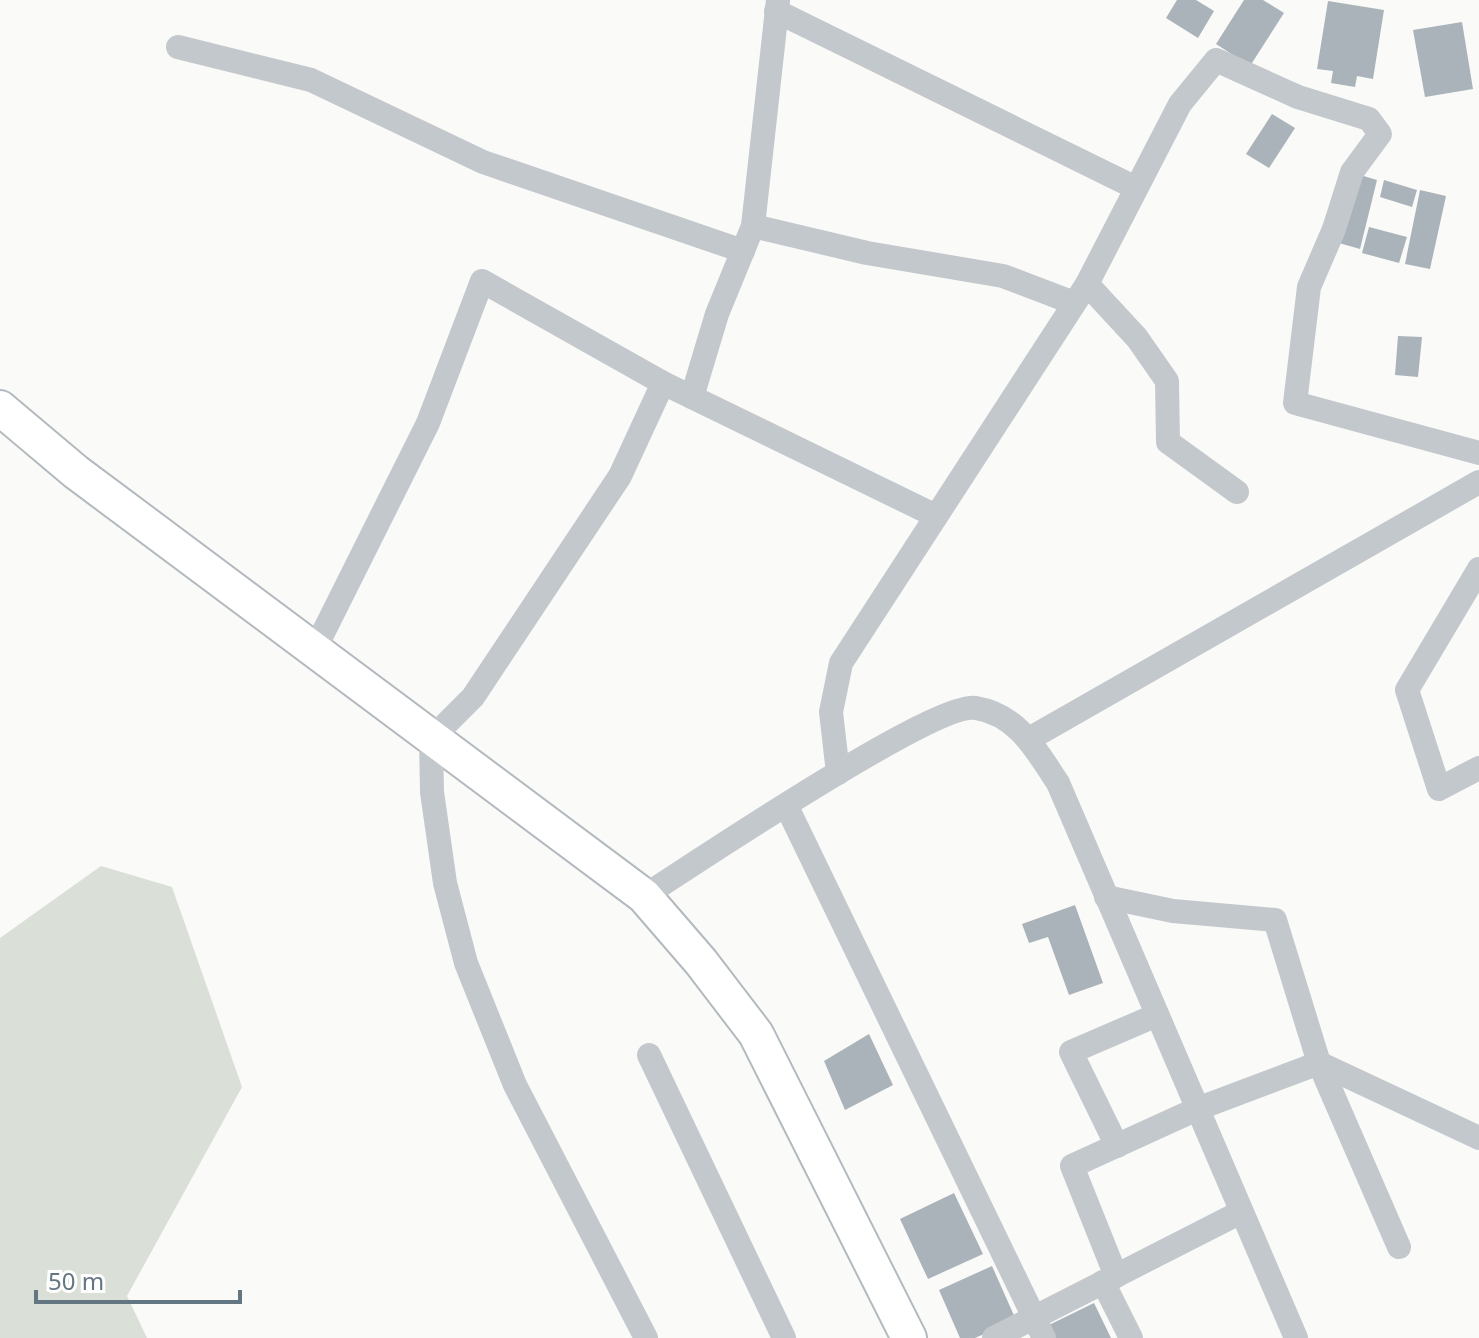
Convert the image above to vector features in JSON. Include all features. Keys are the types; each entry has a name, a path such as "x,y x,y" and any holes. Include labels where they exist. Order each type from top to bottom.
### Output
{"street":[{"path":"692,397 717,314 753,226 777,5 1136,188"},
{"path":"178,47 311,80 483,162 743,251"},
{"path":"838,773 831,712 841,663 934,515 1081,293 1180,104 1216,60 1298,97 1369,119 1380,134 1352,172 1334,229 1309,287 1295,403 1479,453"},
{"path":"753,226 867,253 1081,293 1137,338 1167,381 1168,442 1237,492"},
{"path":"315,649 428,423 482,281 663,383 934,515"},
{"path":"646,1338 515,1085 466,963 445,883 432,792 431,739 473,697 620,476 663,383"},
{"path":"0,408 76,472 644,896 701,962 756,1034 909,1338"},
{"path":"1029,739 1479,482"},
{"path":"1479,569 1407,690 1439,789 1479,768"},
{"path":"644,896 838,773 919,726 972,707 1003,715 1029,739 1058,783 1296,1338"},
{"path":"787,807 1040,1328"},
{"path":"1106,897 1173,911 1275,920 1319,1063 1399,1247"},
{"path":"1117,1146 1071,1052 1157,1015"},
{"path":"649,1055 784,1338"},
{"path":"1131,1338 1072,1166 1197,1109 1319,1063 1479,1138"},
{"path":"994,1338 1040,1328 1110,1279 1241,1212"}],"shaded area":[{"path":"101,866 172,887 242,1087 127,1296 147,1338 0,1338 0,938"}],"building":[{"path":"1177,0 1196,0 1214,11 1198,38 1166,18"},
{"path":"1244,0 1263,0 1284,13 1250,66 1216,44"},
{"path":"1328,1 1384,10 1373,79 1357,76 1355,87 1331,83 1333,71 1317,69"},
{"path":"1462,22 1473,89 1425,97 1413,30"},
{"path":"1272,114 1295,128 1269,168 1246,154"},
{"path":"1357,174 1377,180 1360,249 1339,243"},
{"path":"1384,180 1417,190 1412,207 1380,197"},
{"path":"1420,190 1446,196 1430,269 1405,264"},
{"path":"1369,227 1407,237 1399,263 1362,253"},
{"path":"1398,336 1422,337 1418,377 1395,375"},
{"path":"1075,905 1103,983 1069,995 1048,937 1029,943 1022,924"},
{"path":"869,1034 893,1085 845,1110 824,1061"},
{"path":"954,1193 983,1254 928,1279 900,1219"},
{"path":"992,1266 1016,1320 975,1338 960,1338 939,1290"},
{"path":"1094,1303 1111,1338 1053,1338 1047,1326"}]}
